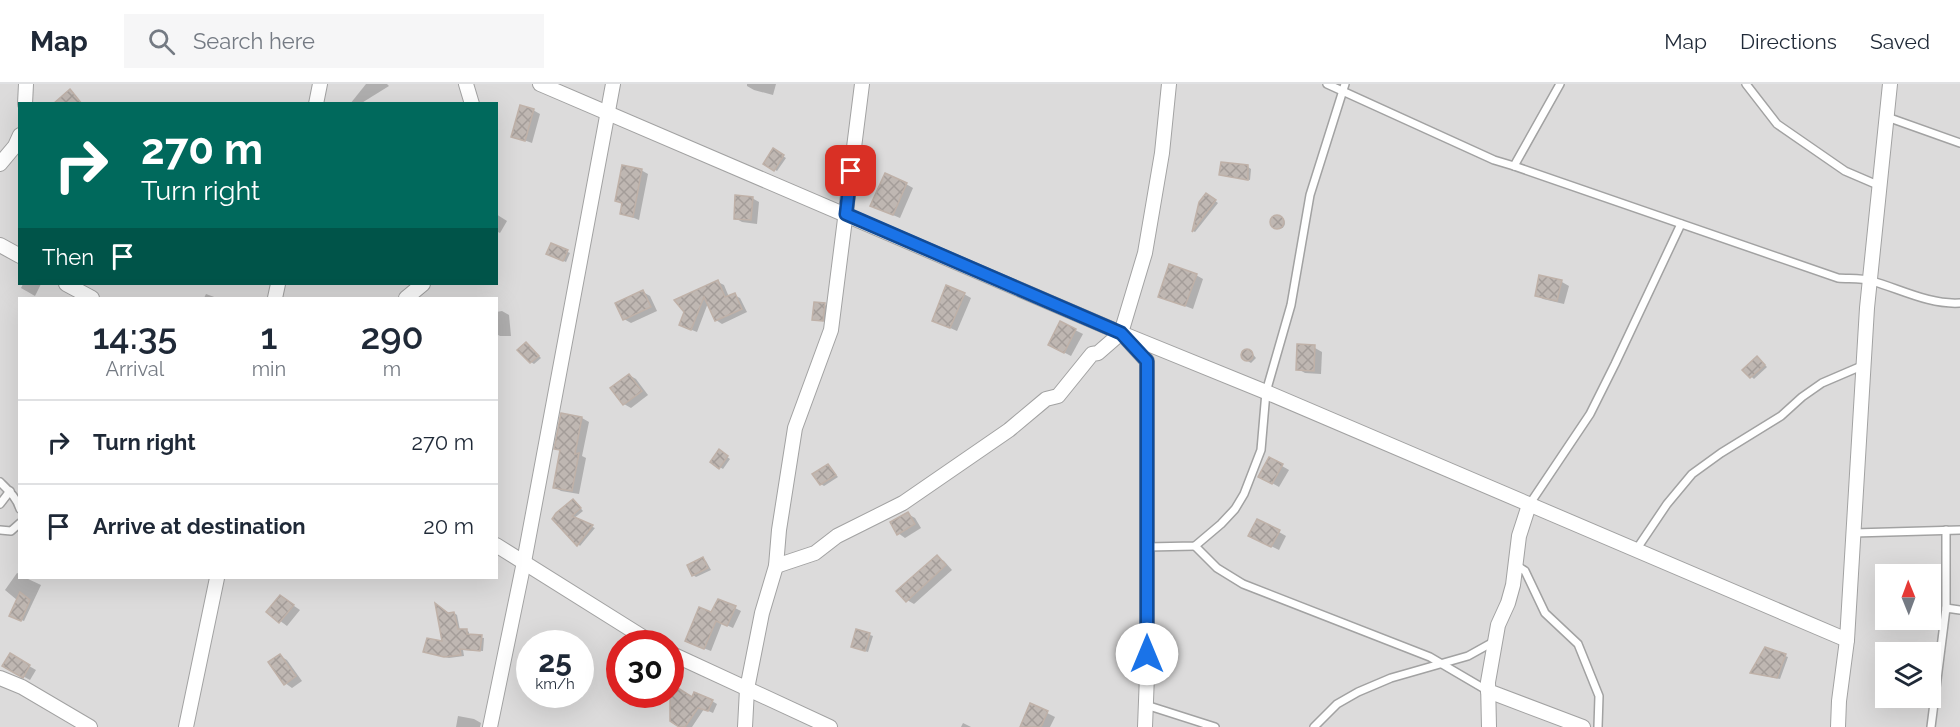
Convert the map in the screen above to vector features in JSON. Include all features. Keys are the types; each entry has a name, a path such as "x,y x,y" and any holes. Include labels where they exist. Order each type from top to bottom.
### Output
{"street":[{"path":"26,84 26,102"},
{"path":"316,102 320,84"},
{"path":"466,84 471,102"},
{"path":"540,84 1847,640"},
{"path":"490,727 524,562 613,84"},
{"path":"745,727 747,689 762,613 776,566 778,530 795,428 831,330 862,84"},
{"path":"776,566 815,553 837,536 903,503 1009,430 1046,399 1058,396 1092,354 1098,354 1121,333 1145,253 1162,153 1169,84"},
{"path":"1838,727 1847,640 1870,280 1890,84"},
{"path":"0,164 18,139"},
{"path":"0,245 18,255"},
{"path":"68,285 90,297"},
{"path":"407,297 422,285"},
{"path":"1121,333 1147,361 1145,727"},
{"path":"1489,727 1488,682 1498,625 1513,585 1519,536 1529,505"},
{"path":"498,546 632,630"},
{"path":"186,727 217,579"},
{"path":"684,660 830,727"},
{"path":"0,678 22,687 90,727"},
{"path":"1488,691 1583,727"}],"lane":[{"path":"1327,84 1343,87 1484,155 1681,224 1838,278 1870,280 1902,292 1950,303 1960,303"},
{"path":"1514,166 1560,84"},
{"path":"1746,84 1777,124 1845,171 1880,186"},
{"path":"1147,547 1195,546 1221,524 1235,509 1244,494 1261,450 1266,392 1291,305 1310,195 1343,87"},
{"path":"1887,117 1960,143"},
{"path":"1529,505 1590,414 1681,224"},
{"path":"1636,550 1667,504 1692,474 1720,453 1781,416 1822,383 1864,365"},
{"path":"0,482 10,491 18,504"},
{"path":"0,504 10,491"},
{"path":"0,530 11,531 18,525"},
{"path":"1931,727 1946,608 1946,530"},
{"path":"1854,533 1960,530"},
{"path":"1195,546 1217,568 1243,584 1410,648 1488,691"},
{"path":"1515,564 1526,571 1545,613 1578,644 1599,696 1598,727"},
{"path":"1946,608 1960,610"},
{"path":"1314,727 1337,704 1358,692 1391,678 1468,656 1496,640"},
{"path":"1146,705 1215,727"}],"shaded area":[{"path":"0,84 1960,84 1960,727 0,727"}],"building":[{"path":"70,89 80,102 55,102"},
{"path":"520,105 534,109 525,141 511,137"},
{"path":"773,148 784,155 774,171 763,164"},
{"path":"1221,162 1248,165 1248,180 1219,175"},
{"path":"622,165 642,169 633,217 620,214 622,203 615,201"},
{"path":"885,173 907,183 893,215 870,206"},
{"path":"1206,193 1216,200 1192,232 1199,202"},
{"path":"735,195 753,197 751,220 734,219"},
{"path":"1277,215 1282,217 1284,222 1282,227 1277,229 1272,227 1270,222 1272,217"},
{"path":"551,243 568,250 563,261 546,254"},
{"path":"1169,264 1197,274 1185,306 1158,297"},
{"path":"1539,275 1562,280 1557,301 1535,296"},
{"path":"718,280 725,297 735,293 742,309 715,321 704,297 691,330 679,325 684,312 674,300"},
{"path":"946,285 965,293 950,328 932,321"},
{"path":"643,290 651,307 623,320 615,303"},
{"path":"814,302 825,303 823,321 812,320"},
{"path":"1060,321 1076,329 1064,353 1048,345"},
{"path":"526,342 539,356 530,363 517,350"},
{"path":"1297,344 1315,345 1314,371 1296,370"},
{"path":"1249,349 1252,350 1252,360 1245,361 1242,360 1241,353 1242,350"},
{"path":"1757,356 1765,365 1750,378 1742,370"},
{"path":"629,374 642,391 623,405 610,388"},
{"path":"561,413 582,417 575,454 579,453 572,491 553,488 560,450 554,449"},
{"path":"719,449 728,456 719,469 710,462"},
{"path":"1269,457 1283,464 1272,484 1258,477"},
{"path":"828,464 836,475 820,485 812,474"},
{"path":"573,499 581,508 572,516 593,525 577,546 552,519"},
{"path":"908,512 915,524 897,535 890,522"},
{"path":"1257,519 1280,530 1271,547 1248,536"},
{"path":"937,555 946,565 906,602 896,591"},
{"path":"703,557 708,568 692,576 687,565"},
{"path":"20,592 30,600 21,621 9,616"},
{"path":"280,595 294,605 279,623 266,612"},
{"path":"718,599 736,606 727,626 716,621 704,649 685,641 699,607 711,612"},
{"path":"435,603 448,613 454,612 458,629 467,629 467,634 482,635 480,651 460,649 461,655 444,657 423,652 427,638 442,641"},
{"path":"856,629 870,633 865,651 851,647"},
{"path":"1765,647 1786,654 1777,678 1750,673"},
{"path":"10,653 30,665 23,678 2,666"},
{"path":"280,654 296,676 284,685 268,662"},
{"path":"684,692 692,697 694,692 713,700 708,711 698,708 685,727 679,727 670,721 670,708 684,708"},
{"path":"1030,703 1048,711 1041,727 1020,727"}],"route":[{"path":"851,171 846,214 1121,333 1147,361 1147,654"}]}
